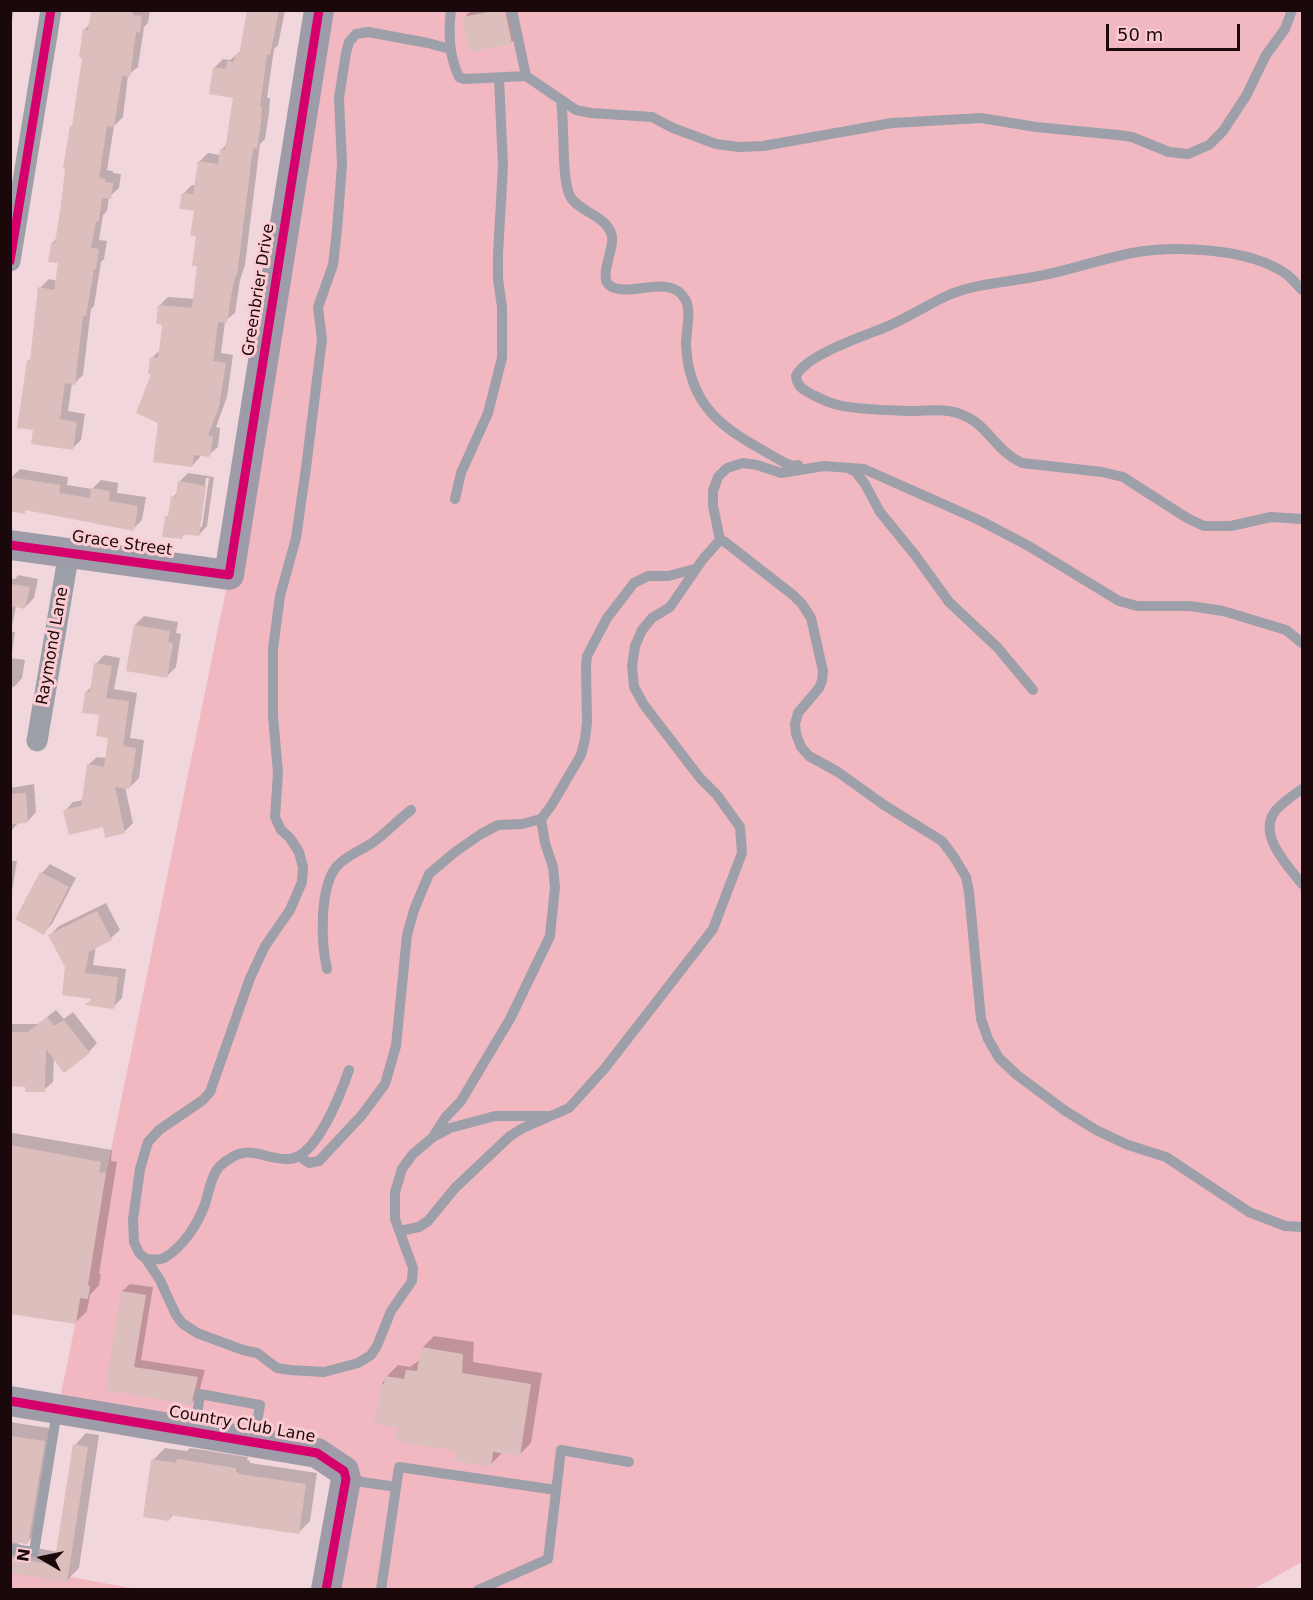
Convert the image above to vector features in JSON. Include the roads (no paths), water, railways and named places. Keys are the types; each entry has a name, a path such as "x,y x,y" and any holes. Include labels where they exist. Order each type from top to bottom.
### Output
{"street":[{"path":"10,261 51,10"},
{"name":"Greenbrier Drive","path":"230,575 319,10"},
{"name":"Grace Street","path":"10,544 230,575"},
{"name":"Raymond Lane","path":"37,741 69,552"},
{"name":"Country Club Lane","path":"10,1401 317,1453 344,1471 346,1479"},
{"path":"326,1590 346,1479"}],"lane":[{"path":"452,10 450,49 459,77 464,79 526,76 576,110 652,117 707,141 739,147 763,146 807,140 892,123 981,118 1036,127 1132,137 1169,152 1188,154 1209,145 1224,131 1246,96 1266,55 1285,29 1292,10"},
{"path":"512,10 526,76"},
{"path":"450,49 368,32 356,34 349,42 346,53 339,98 342,165 333,265 318,307 322,339 306,468 296,538 280,596 273,650 273,717 279,773 274,817 280,830 290,838 299,852 303,867 302,882 290,910 265,946 250,978 210,1092 203,1100 159,1130 148,1142 144,1153 133,1228 134,1242 165,1291 176,1314 189,1328 226,1344 257,1353 277,1368 310,1372 346,1367 370,1355 377,1346 391,1311 412,1281 413,1268 395,1219 394,1202 396,1185 402,1169 412,1155 433,1137 450,1128 495,1116 552,1116"},
{"path":"455,499 461,473 488,412 501,358 502,307 498,279 498,254 503,166 499,78"},
{"path":"561,101 567,181 571,197 610,230 613,244 604,278 607,284 623,289 668,287 678,292 685,298 688,308 687,361 701,401 716,419 724,427 784,463 793,466 806,463 824,466"},
{"path":"1302,290 1285,273 1238,255 1181,249 1131,253 1039,276 1001,282 952,294 917,313 807,363 796,376 796,382 804,390 839,405 956,413 984,428 1003,452 1015,460 1022,463 1102,472 1123,477 1187,518 1204,526 1231,526 1271,517 1302,519"},
{"path":"720,540 713,506 713,491 718,477 727,468 743,463 758,465 781,473 824,466 864,469 980,520 1028,545 1119,601 1137,606 1190,606 1223,611 1286,630 1302,644"},
{"path":"845,466 856,472 866,484 880,512 949,602 997,647 1033,690"},
{"path":"400,1232 419,1227 428,1221 455,1188 510,1136 569,1108 599,1075 713,929 742,853 740,827 650,713 634,687 632,666 635,646 642,630 652,618 670,607 695,569 720,540"},
{"path":"720,540 793,595 811,618 823,671 819,688 798,713 795,723 801,747 809,756 838,772 884,805 942,841 966,877 974,928 981,1019 987,1040 999,1058 1017,1075 1064,1110 1096,1130 1128,1145 1166,1157 1249,1212 1285,1226 1302,1227"},
{"path":"299,1156 309,1163 319,1161 362,1115 385,1084 396,1046 407,935 414,910 429,874 455,852 498,825 522,824 541,819 580,755 587,723 586,666 588,656 607,618 634,583 648,576 668,576 695,569"},
{"path":"1302,789 1276,810 1269,831 1273,842 1302,884"},
{"path":"327,969 322,945 322,921 327,886 332,873 353,853 372,843 411,810"},
{"path":"433,1137 445,1118 462,1101 488,1059 550,936 555,887 554,867 545,843 541,819"},
{"path":"146,1259 158,1260 170,1253 186,1238 200,1216 214,1176 222,1164 245,1153 255,1152 283,1159 299,1156 314,1141 332,1113 349,1070"},
{"path":"165,1291 163,1273 170,1253"},
{"path":"10,1549 34,1552 57,1408"},
{"path":"478,1590 548,1559 561,1450 629,1462"},
{"path":"381,1590 399,1467 556,1490"},
{"path":"346,1479 396,1487"}]}
